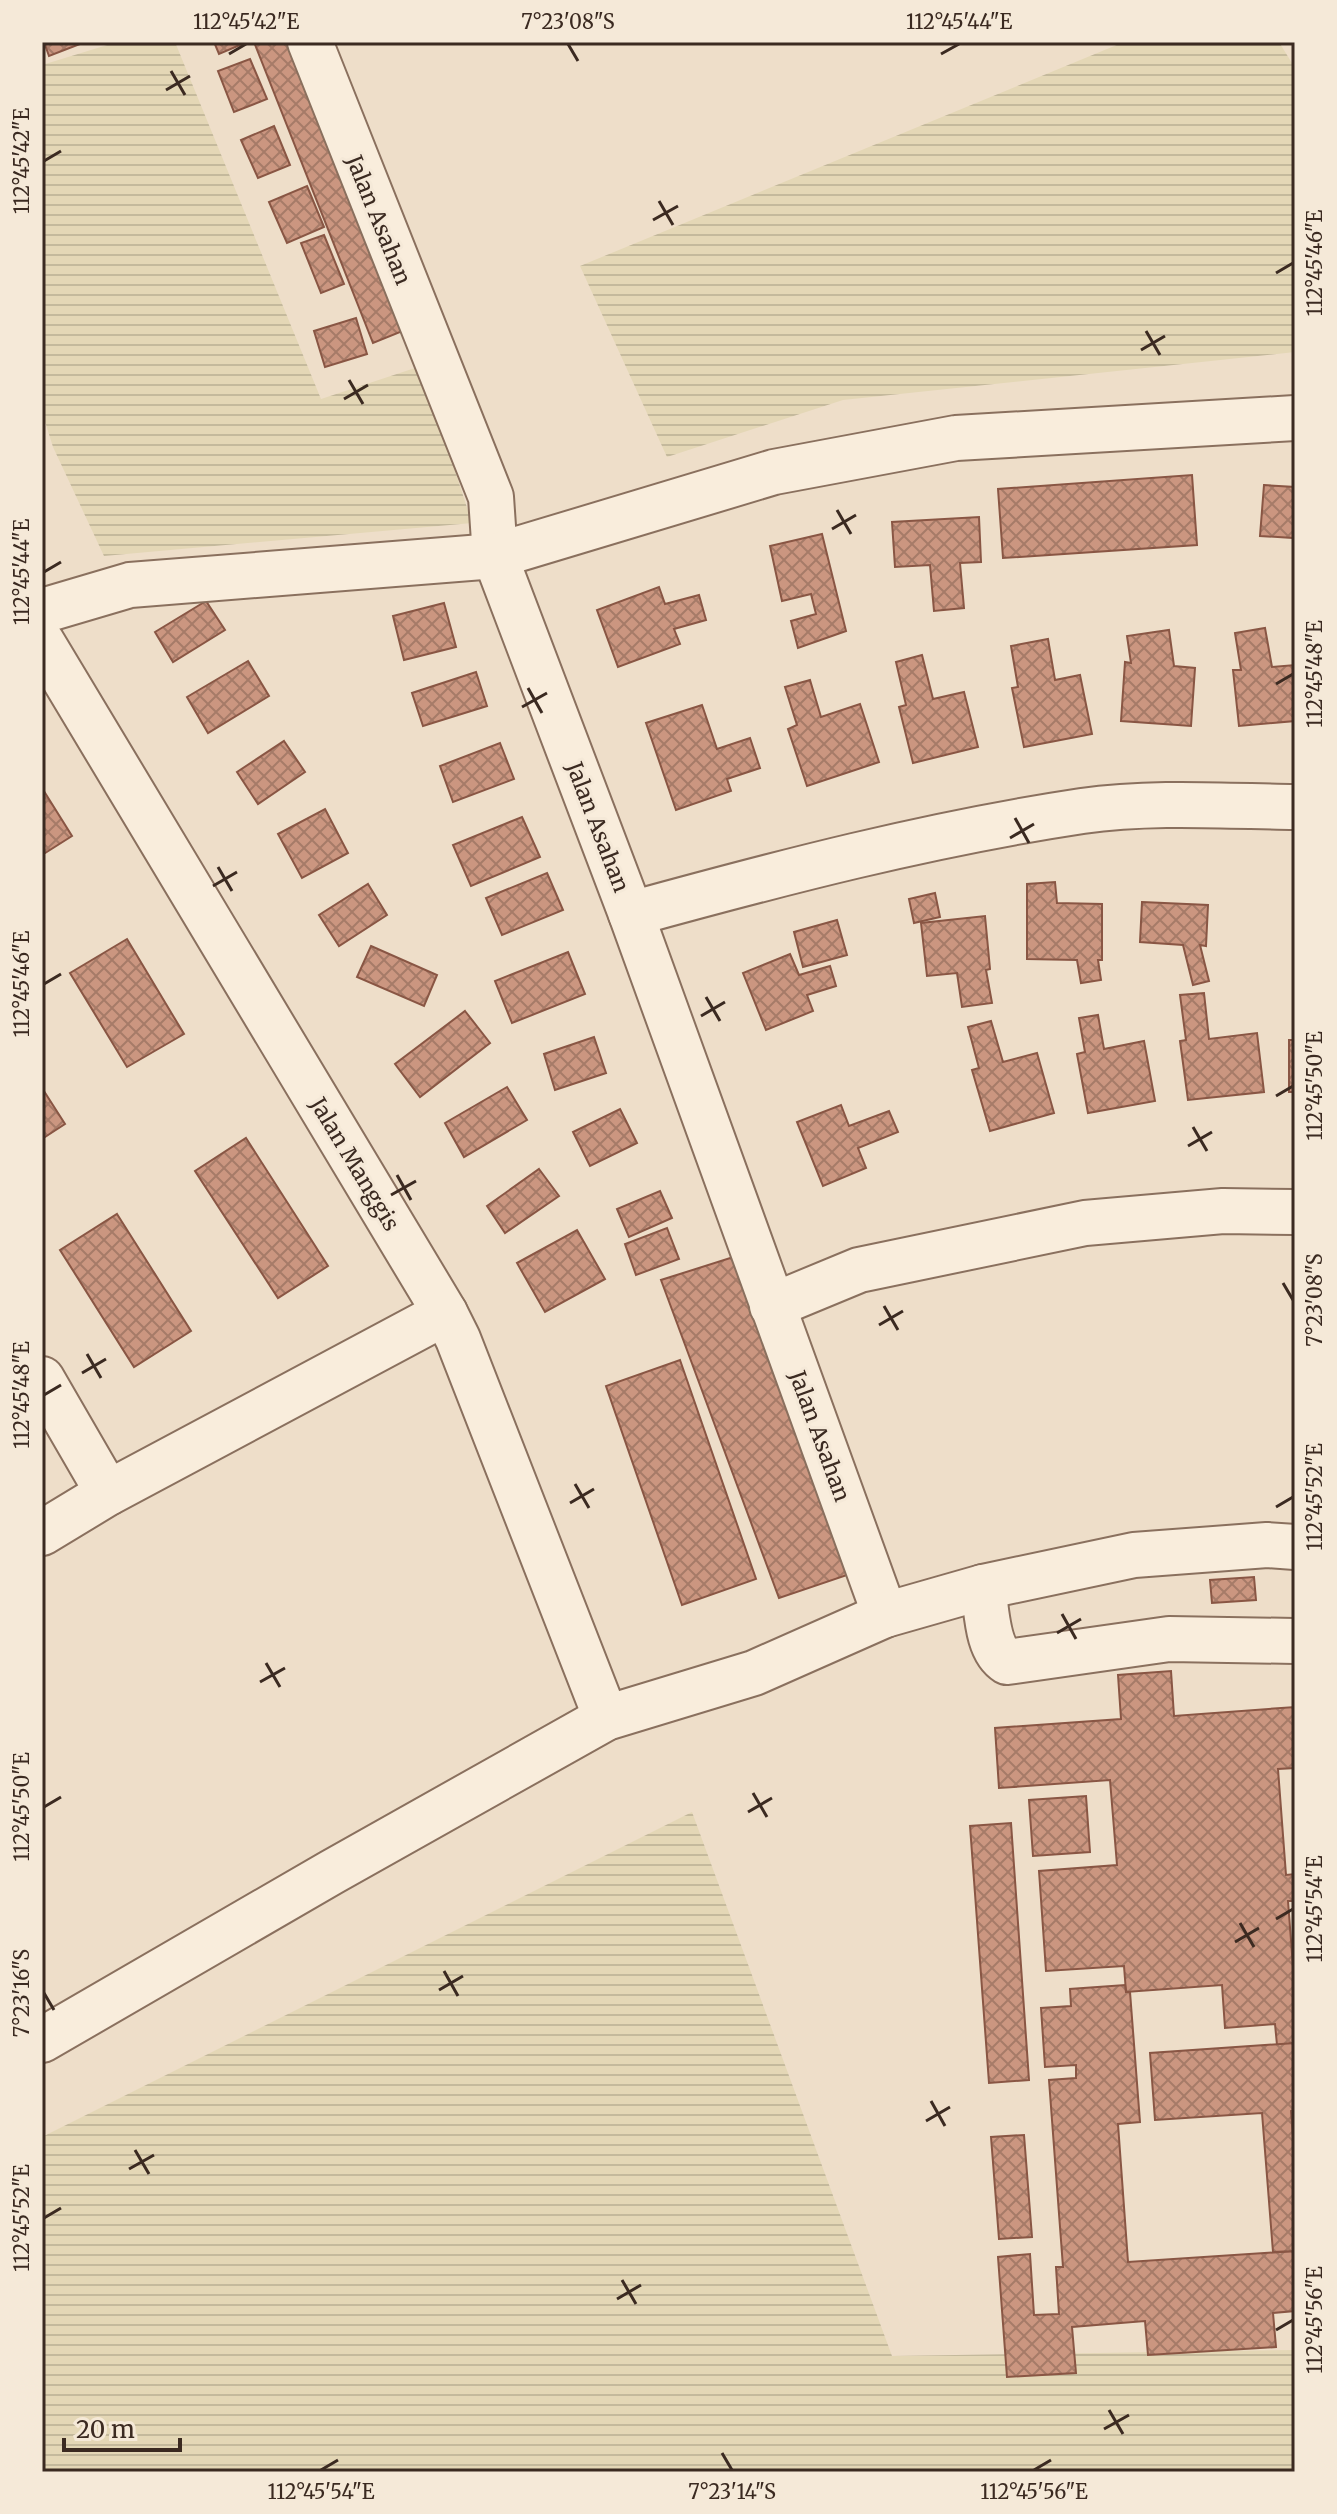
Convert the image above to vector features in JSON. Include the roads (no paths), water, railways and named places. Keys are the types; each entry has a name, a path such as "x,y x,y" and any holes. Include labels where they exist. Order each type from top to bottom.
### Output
{"street":[{"name":"Jalan Asahan","path":"310,42 491,497 495,556 631,914 885,1615"},
{"path":"42,611 130,585 495,556 774,472 956,438 1295,418"},
{"name":"Jalan Manggis","path":"42,642 445,1313 458,1339 606,1718"},
{"path":"631,914 823,862 1084,811 1169,805 1295,807"},
{"path":"772,1306 859,1270 1085,1223 1223,1211 1295,1212"},
{"path":"42,1533 108,1493 445,1313"},
{"path":"42,1379 108,1493"},
{"path":"42,2040 606,1718 754,1673 885,1615 983,1587 1134,1555 1267,1545 1295,1547"},
{"path":"983,1587 993,1644 1000,1658 1007,1662 1169,1639 1295,1641"}]}
